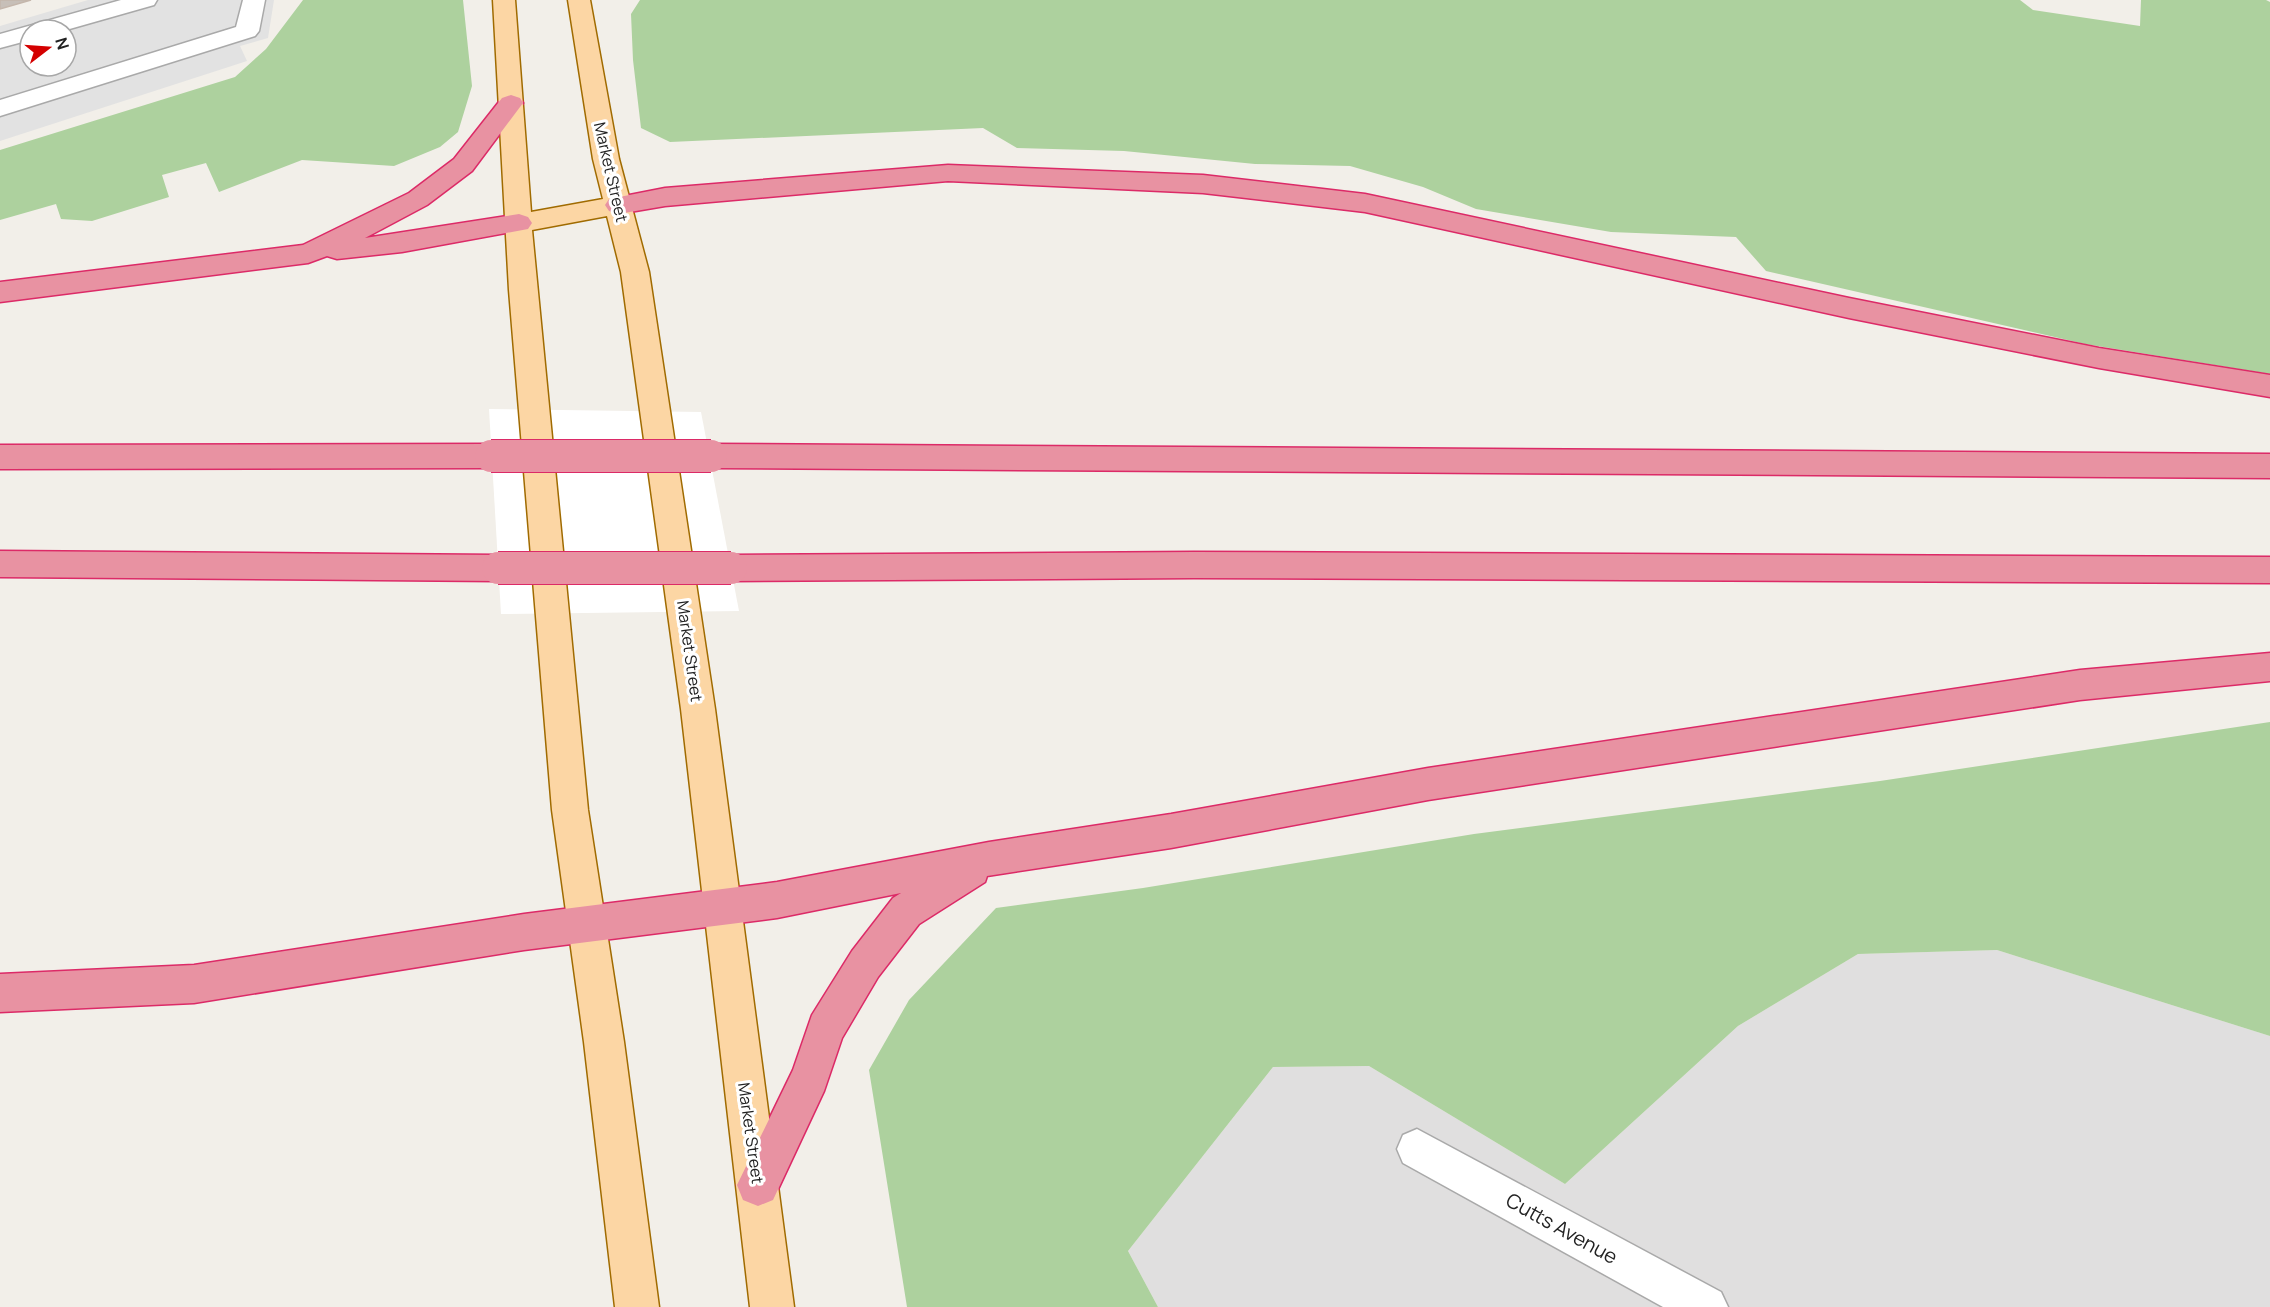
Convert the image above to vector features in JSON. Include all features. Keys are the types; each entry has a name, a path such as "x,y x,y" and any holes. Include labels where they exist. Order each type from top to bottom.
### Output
{"highway":[{"path":"308,254 418,199 463,165 511,103"},
{"path":"618,205 665,197 948,173 1203,184 1365,203 1850,308 2099,358 2270,386"},
{"path":"0,292 402,243 519,223"},
{"path":"0,457 711,456 2270,466"},
{"path":"0,564 498,568 1206,565 2270,570"},
{"path":"0,993 194,984 587,924 777,900 989,859 1171,831 1428,784 2080,685 2270,667"},
{"path":"758,1185 810,1077 826,1029 865,964 906,911 989,859"}],"main road":[{"path":"504,0 523,290 570,810 613,1110 637,1307"},
{"name":"Market Street","path":"579,0 606,159 637,284 698,709 772,1307"},
{"path":"519,223 618,205"}],"street":[{"path":"78,19 146,0"},
{"path":"0,108 247,31 254,0"},
{"path":"0,41 18,36"},
{"name":"Cutts Avenue","path":"1417,1149 1706,1307"}],"shaded area":[{"path":"88,0 274,0 268,38 240,46 247,61 0,141 0,26 18,21 18,78 78,78 78,18 27,18"},
{"path":"1997,950 2270,1036 2270,1307 1158,1307 1128,1251 1273,1067 1369,1066 1565,1184 1738,1026 1858,954"}],"green space":[{"path":"303,0 463,0 472,86 458,132 440,147 394,166 302,160 219,192 206,163 162,175 169,197 92,221 61,219 56,204 0,220 0,150 235,77 266,49"},
{"path":"640,0 2020,0 2033,10 2140,26 2141,0 2266,0 2270,2 2270,374 2085,344 1766,271 1736,237 1611,232 1476,209 1423,187 1350,166 1255,164 1124,151 1017,148 983,128 670,142 641,128 633,60 631,14"},
{"path":"2270,722 2270,1036 1997,950 1858,954 1738,1026 1565,1184 1369,1066 1273,1067 1128,1251 1158,1307 907,1307 869,1070 909,1000 996,908 1143,888 1474,834 1880,781"}],"pier":[{"path":"489,409 701,412 739,611 501,614"}],"building":[{"path":"0,0 31,0 0,9"}]}
